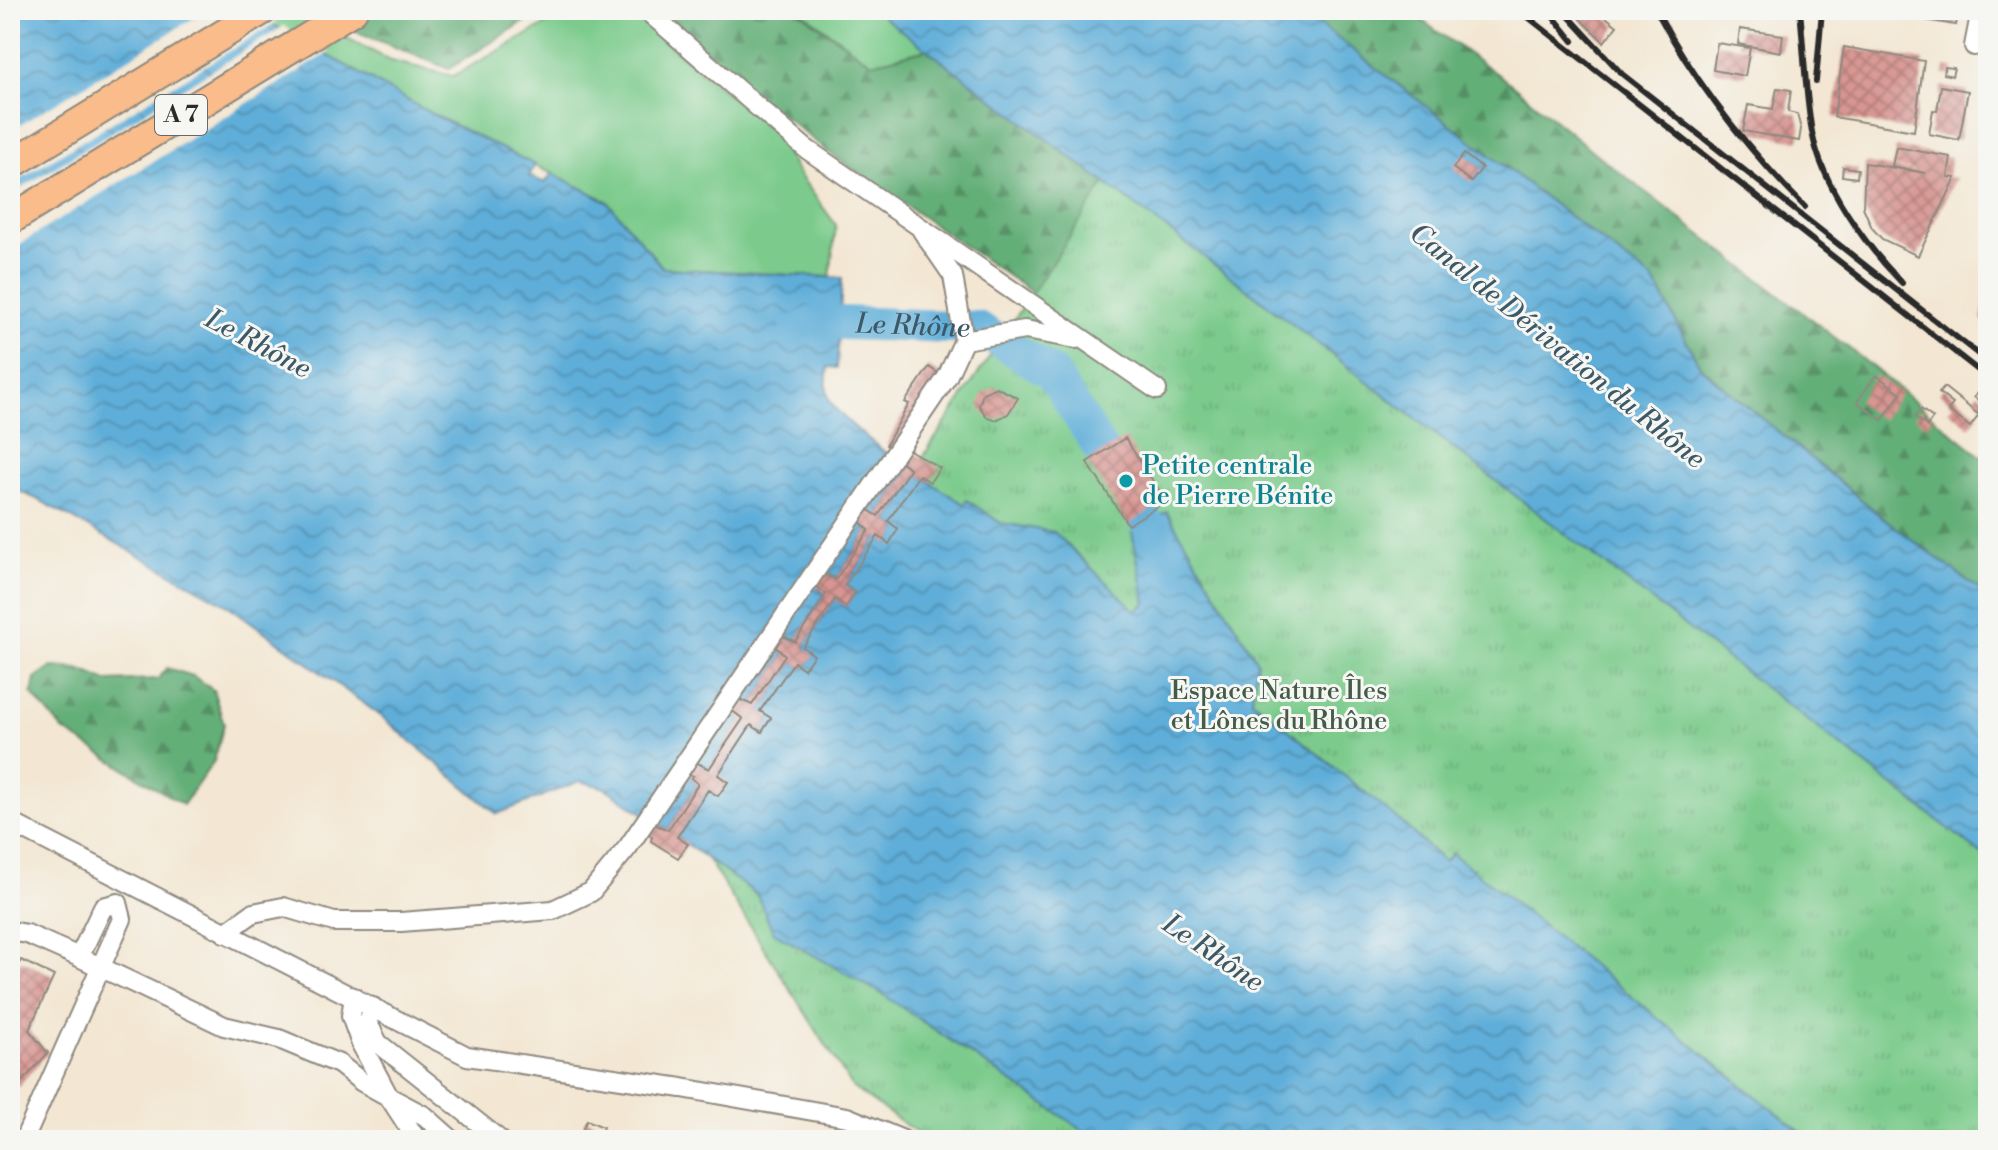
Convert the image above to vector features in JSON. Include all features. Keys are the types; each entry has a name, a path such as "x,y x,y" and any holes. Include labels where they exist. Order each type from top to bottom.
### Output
{"highway":[{"name":"A 7","path":"10,165 263,10"},
{"name":"A 7","path":"10,220 353,10"}],"lane":[{"path":"646,10 805,148 1157,390"},
{"path":"1974,46 1981,10"},
{"path":"225,933 253,913 283,907 334,922 401,922 553,910 591,892 628,847 947,377 964,340 953,276 922,231"},
{"path":"964,340 1025,330 1080,339"},
{"path":"10,822 467,1056 682,1088 847,1117 903,1140"},
{"path":"24,1140 122,919 118,903 127,882"},
{"path":"79,957 103,907 118,903"},
{"path":"10,931 27,934 79,957 224,1026 279,1039 339,1064 362,1082 425,1116 452,1140"},
{"path":"354,997 351,1016 361,1044 389,1097 417,1140"},
{"path":"373,1007 368,1023 378,1043 500,1140"}],"green space":[{"path":"247,10 293,10 391,61 453,76 565,14 576,10 628,10 776,134 798,173 836,225 830,277 663,268 607,201 434,115"},
{"path":"302,10 543,10 449,69"},
{"path":"661,10 797,10 872,63 927,49 1244,287 1163,383 827,151 752,91"},
{"path":"800,10 874,10 927,49 872,64"},
{"path":"1253,10 1407,10 1510,83 1601,158 1859,356 1988,462 1988,596 1891,524 1701,368 1654,281 1302,11 1262,14"},
{"name":"Espace Nature Îles et Lônes du Rhône","path":"1175,78 1988,700 1988,1140 927,1140 853,1088 682,819"},
{"path":"52,667 79,669 107,681 158,679 167,668 193,676 213,690 224,724 214,761 183,805 63,730 32,694 35,679"}],"water":[{"path":"10,10 247,10 434,115 535,165 529,176 545,183 552,173 607,201 663,268 842,278 837,368 828,367 829,399 854,427 910,469 878,516 872,512 863,526 869,530 836,579 830,575 819,589 826,594 795,642 788,637 773,645 785,655 752,705 745,701 730,709 743,719 709,769 702,764 687,773 698,784 668,830 605,788 580,781 497,814 381,716 226,604 10,487"},
{"name":"Canal de Dérivation du Rhône","path":"874,10 1253,10 1262,14 1302,11 1654,281 1701,368 1891,524 1988,596 1988,859 1244,287"},
{"path":"919,475 964,504 967,500 1001,523 1054,532 1136,611 1146,603 1132,532 1167,512 1257,661 1252,700 1400,821 1444,862 1452,853 1811,1140 1097,1140 882,994 773,932 757,895 677,837 708,790 718,796 727,783 718,775 751,725 762,732 771,719 760,711 794,662 804,669 813,655 803,647 835,599 846,606 855,593 845,585 878,536 889,543 898,529 888,521"}],"pier":[{"path":"207,10 255,10 277,22 10,185 10,131"},
{"path":"284,26 330,52 10,250 10,195"}],"building":[{"path":"1571,10 1597,10 1617,26 1604,42"},
{"path":"1912,10 1959,10 1956,25 1919,19 1921,13"},
{"path":"1740,29 1783,35 1781,52 1738,44"},
{"path":"1717,43 1750,48 1745,76 1713,70"},
{"path":"1844,47 1924,61 1914,131 1834,117"},
{"path":"1945,67 1954,68 1952,76 1944,74"},
{"path":"1941,86 1968,91 1959,140 1929,134"},
{"path":"1777,88 1791,90 1788,112 1797,114 1801,129 1799,141 1743,131 1748,105 1773,109"},
{"path":"1896,147 1951,157 1948,177 1956,178 1918,256 1882,239 1872,228 1863,207 1865,163 1925,173 1892,166"},
{"path":"1464,154 1482,168 1471,182 1453,168"},
{"path":"1843,167 1858,169 1857,178 1842,176"},
{"path":"1985,299 1988,299 1988,321 1981,320"},
{"path":"929,367 952,383 897,452 886,445 909,404 905,402"},
{"path":"1876,375 1901,393 1882,420 1857,402"},
{"path":"996,387 1018,398 1008,414 996,420 987,417 979,406 983,393"},
{"path":"1944,387 1979,415 1970,427 1948,410 1953,404 1939,393"},
{"path":"1979,392 1988,400 1985,406 1974,397"},
{"path":"1921,409 1933,418 1927,426 1915,417"},
{"name":"Petite centrale de Pierre Bénite","path":"1125,438 1166,501 1128,525 1087,462"},
{"path":"906,448 940,468 930,482 919,475 888,521 898,529 889,544 878,536 845,585 855,593 846,607 835,599 803,647 814,655 804,669 794,662 760,711 771,718 762,732 751,725 718,775 728,782 718,796 708,790 677,837 688,844 678,858 651,841 652,837 646,832 652,823 668,830 698,784 691,778 693,776 686,773 694,761 709,769 743,719 730,709 737,698 752,705 785,655 773,645 780,634 795,642 826,594 814,584 822,572 836,579 869,530 858,520 865,508 878,516 910,469 898,459"},
{"path":"21,960 54,976 29,1030 48,1053 10,1095 10,984"},
{"path":"587,1120 603,1127 598,1138 582,1130"}],"waterway":[{"name":"Le Rhône","path":"797,331 815,322 978,328 1052,373 1171,560"}],"railway":[{"path":"1519,10 1988,378"},
{"path":"1548,10 1573,41"},
{"path":"1563,10 1622,74 1988,362"},
{"path":"1656,10 1723,114 1805,207"},
{"path":"1800,10 1808,102 1817,152 1847,213 1902,283"},
{"path":"1816,81 1822,10"}],"place":[{"name":"Petite centrale de Pierre Bénite","path":"1126,481"}]}
